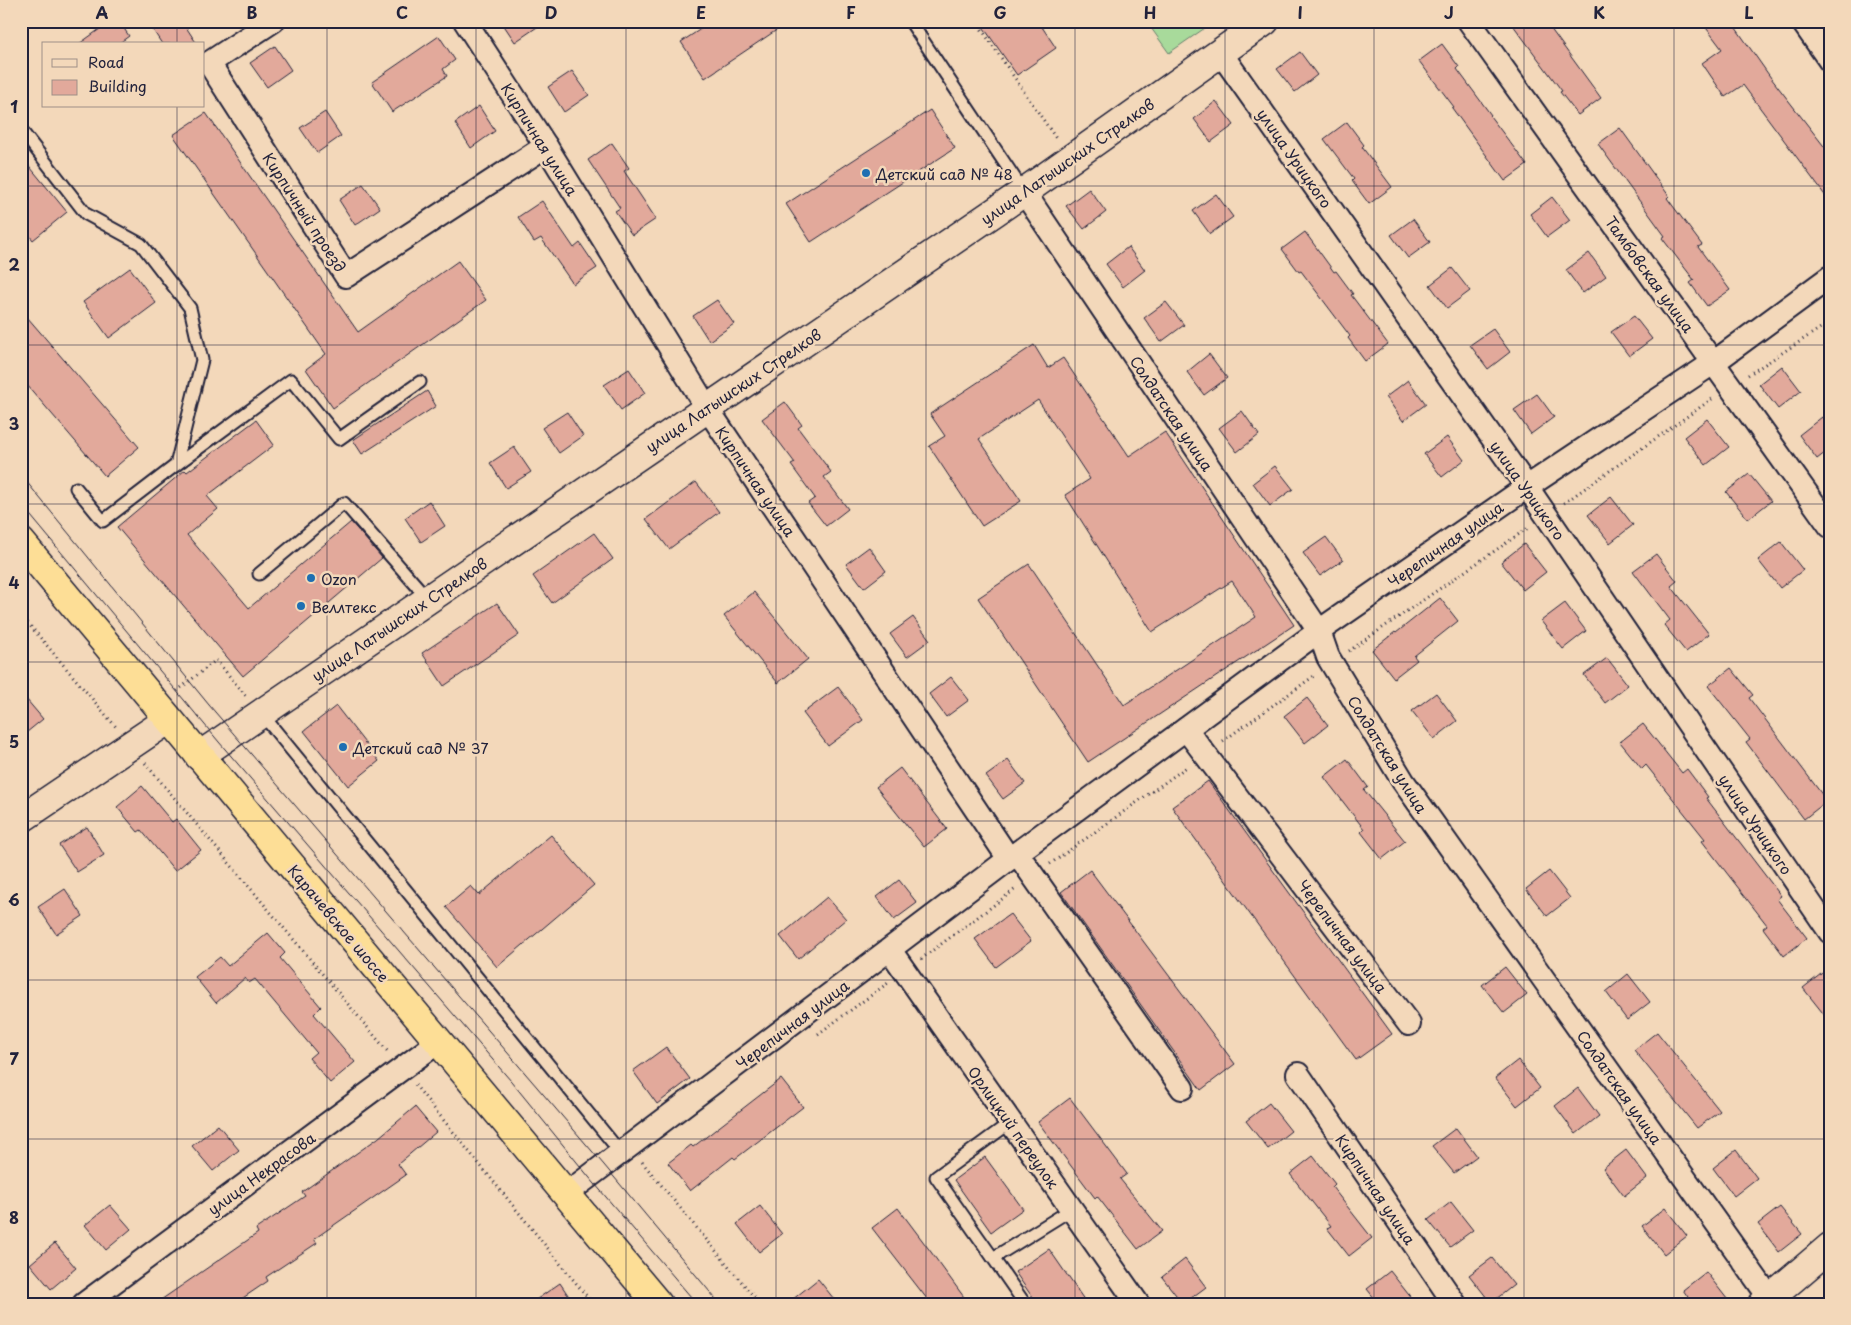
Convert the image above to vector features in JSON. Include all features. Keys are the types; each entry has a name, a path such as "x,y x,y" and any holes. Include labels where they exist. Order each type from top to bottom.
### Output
{"highway":[{"name":"Карачевское шоссе","path":"21,542 566,1194 653,1302"}],"street":[{"name":"Кирпичный проезд","path":"273,21 209,63 346,276 546,146"},
{"name":"Кирпичная улица","path":"464,21 546,146 707,408 1013,856"},
{"name":"улица Латышских Стрелков","path":"199,756 1024,192 1265,21"},
{"name":"Тамбовская улица","path":"1469,21 1830,526"},
{"path":"1802,21 1830,61"},
{"name":"улица Урицкого","path":"1220,52 1527,487 1830,932"},
{"name":"Солдатская улица","path":"1024,192 1319,631 1331,663 1403,781 1769,1302"},
{"name":"Черепичная улица","path":"566,1194 631,1154 890,950 1013,856 1319,631 1527,487 1713,363 1830,277"},
{"path":"23,815 130,745 163,713"},
{"name":"Черепичная улица","path":"1186,729 1409,1024"},
{"path":"1013,856 1034,876 1182,1088"},
{"name":"Орлицкий переулок","path":"890,950 1136,1302"},
{"name":"улица Некрасова","path":"84,1304 438,1042"},
{"name":"Кирпичная улица","path":"1298,1074 1455,1304"},
{"path":"1769,1302 1830,1247"}],"lane":[{"path":"910,21 1024,192"},
{"path":"21,130 86,214 141,244 190,308 202,360 176,465"},
{"path":"76,488 103,521 291,380 339,439 420,382"},
{"path":"259,574 344,503 428,599"},
{"path":"261,713 631,1154"},
{"path":"1011,1122 936,1177 1025,1304"},
{"path":"993,1258 1072,1209"}],"path":[{"path":"976,21 1070,159"},
{"path":"817,1035 1034,876 1331,663 1546,516 1730,386 1830,322"},
{"path":"21,615 402,1069 593,1304"},
{"path":"163,713 216,660 261,713"},
{"path":"631,1154 650,1156"},
{"path":"631,1154 760,1304"}],"green space":[{"path":"1146,21 1215,21 1169,53"}],"building":[{"path":"111,21 119,21 129,36 121,42 82,42"},
{"path":"166,21 182,21 196,42 161,42 153,30"},
{"path":"501,21 546,21 515,42"},
{"path":"713,21 790,21 705,78 681,42"},
{"path":"979,21 1038,21 1056,48 1017,75"},
{"path":"1510,21 1545,21 1601,98 1578,115"},
{"path":"1701,21 1731,21 1771,78 1830,154 1830,202 1743,85 1725,97 1702,63 1722,49"},
{"path":"439,36 455,60 443,69 447,76 392,112 372,82"},
{"path":"1442,44 1490,116 1527,165 1505,181 1452,108 1454,107 1419,61"},
{"path":"275,46 291,70 267,87 250,63"},
{"path":"1300,52 1317,75 1295,92 1277,69"},
{"path":"572,71 589,95 564,112 548,87"},
{"path":"1216,101 1234,125 1211,142 1194,119"},
{"path":"479,106 495,131 471,148 455,123"},
{"path":"930,110 955,148 811,242 786,204"},
{"path":"325,112 341,136 317,153 300,128"},
{"path":"206,113 358,332 458,261 486,300 333,408 306,369 326,354 173,135"},
{"path":"1347,122 1364,145 1362,147 1392,187 1369,204 1352,181 1354,179 1324,139"},
{"path":"1620,128 1669,196 1667,198 1702,245 1698,247 1730,290 1707,306 1690,283 1694,280 1662,238 1665,236 1598,144"},
{"path":"612,143 629,168 624,171 656,219 632,235 615,211 620,208 588,160"},
{"path":"21,156 67,212 33,240 21,225"},
{"path":"363,184 380,208 355,225 339,200"},
{"path":"1089,189 1106,212 1084,229 1066,206"},
{"path":"1216,194 1233,217 1210,234 1193,211"},
{"path":"1552,197 1570,220 1547,237 1530,214"},
{"path":"542,201 574,248 580,243 597,268 573,284 541,238 534,242 518,217"},
{"path":"1413,219 1430,242 1408,258 1391,235"},
{"path":"1305,232 1334,272 1336,271 1353,294 1351,295 1388,344 1365,361 1348,338 1350,336 1282,249"},
{"path":"1128,247 1145,270 1123,287 1106,264"},
{"path":"1589,253 1606,276 1583,293 1566,270"},
{"path":"130,268 156,303 109,338 83,302"},
{"path":"1452,268 1470,291 1447,308 1430,285"},
{"path":"717,300 734,324 709,341 693,316"},
{"path":"1166,302 1184,325 1161,342 1144,318"},
{"path":"21,310 139,447 105,476 21,378"},
{"path":"1634,316 1652,339 1629,356 1611,332"},
{"path":"1493,329 1510,352 1488,369 1470,345"},
{"path":"1034,345 1048,368 1063,358 1129,456 1165,432 1294,625 1088,762 978,598 1029,564 1124,705 1256,617 1232,581 1152,632 1065,495 1090,479 1038,400 979,439 1021,501 982,526 929,446 945,436 930,414"},
{"path":"1209,354 1227,378 1204,395 1187,372"},
{"path":"1782,366 1801,391 1778,409 1759,384"},
{"path":"629,369 645,393 621,410 604,385"},
{"path":"1408,380 1426,404 1403,421 1386,397"},
{"path":"427,391 436,406 362,454 353,440"},
{"path":"1537,394 1554,417 1531,434 1514,410"},
{"path":"785,402 802,425 798,428 831,472 824,477 848,509 826,526 808,503 815,498 791,465 795,463 762,419"},
{"path":"1242,411 1259,435 1237,452 1219,428"},
{"path":"567,412 583,436 559,453 542,428"},
{"path":"1822,417 1830,427 1830,449 1817,459 1799,435"},
{"path":"1707,419 1729,447 1706,465 1684,437"},
{"path":"256,420 274,445 207,496 218,509 187,535 249,608 351,522 382,558 243,676 117,527 185,470 187,472"},
{"path":"1447,437 1464,460 1442,477 1424,454"},
{"path":"514,447 531,472 506,488 490,463"},
{"path":"1275,466 1293,489 1270,506 1253,483"},
{"path":"1749,474 1771,501 1748,519 1726,492"},
{"path":"696,482 719,512 669,549 646,519"},
{"path":"1611,497 1633,525 1610,543 1588,515"},
{"path":"429,501 445,526 421,542 405,518"},
{"path":"594,533 613,559 552,603 533,576"},
{"path":"1326,537 1343,560 1320,576 1303,553"},
{"path":"1781,542 1803,570 1780,588 1758,560"},
{"path":"1524,544 1546,572 1523,590 1501,562"},
{"path":"869,547 886,571 864,588 846,564"},
{"path":"1656,554 1677,581 1671,586 1709,634 1686,652 1664,625 1670,620 1633,571"},
{"path":"754,592 808,659 778,683 724,616"},
{"path":"1440,598 1458,621 1414,656 1417,660 1394,678 1372,650"},
{"path":"497,603 519,635 444,686 422,653"},
{"path":"1565,603 1586,631 1563,649 1541,621"},
{"path":"913,617 930,640 907,657 890,634"},
{"path":"1607,658 1628,685 1605,703 1584,675"},
{"path":"1731,668 1753,695 1749,698 1827,801 1804,819 1746,742 1750,739 1708,686"},
{"path":"951,677 969,700 946,717 929,694"},
{"path":"838,687 863,720 828,746 803,713"},
{"path":"21,693 43,719 21,737"},
{"path":"1436,693 1457,721 1434,739 1412,711"},
{"path":"1307,698 1328,725 1305,743 1284,716"},
{"path":"336,706 379,761 348,786 304,731"},
{"path":"1643,724 1682,773 1687,769 1708,797 1706,798 1781,896 1777,899 1807,938 1784,956 1763,928 1767,925 1702,841 1705,839 1646,765 1642,769 1620,742"},
{"path":"1347,759 1368,787 1364,790 1405,841 1382,859 1361,832 1364,829 1324,777"},
{"path":"1008,760 1025,783 1003,799 986,776"},
{"path":"900,768 947,829 924,847 876,787"},
{"path":"1208,781 1392,1034 1356,1060 1172,807"},
{"path":"142,786 172,822 176,819 201,850 175,871 141,830 138,832 117,807"},
{"path":"87,827 104,855 77,872 59,845"},
{"path":"551,835 594,885 497,967 446,907 471,886 479,895"},
{"path":"1090,870 1235,1064 1201,1090 1061,892"},
{"path":"1549,871 1570,898 1547,916 1526,889"},
{"path":"899,880 917,903 894,920 877,897"},
{"path":"65,889 83,916 56,934 38,907"},
{"path":"827,897 846,919 798,959 780,936"},
{"path":"1010,914 1031,941 996,967 975,939"},
{"path":"268,933 285,953 280,958 321,1007 314,1014 355,1062 330,1083 309,1058 316,1052 255,979 249,983 245,978 216,1003 195,977 220,957 228,966"},
{"path":"1505,967 1527,995 1504,1013 1482,985"},
{"path":"1830,967 1830,1022 1803,988"},
{"path":"1628,974 1650,1002 1627,1020 1606,992"},
{"path":"1657,1032 1720,1111 1697,1128 1634,1050"},
{"path":"666,1047 690,1079 657,1104 633,1071"},
{"path":"1518,1060 1540,1088 1517,1106 1495,1078"},
{"path":"781,1079 803,1107 735,1159 733,1157 690,1191 668,1163 691,1145 693,1147"},
{"path":"1578,1088 1599,1116 1576,1134 1555,1106"},
{"path":"1070,1098 1127,1174 1120,1179 1162,1231 1138,1249 1097,1196 1095,1198 1038,1122"},
{"path":"1269,1103 1291,1131 1268,1149 1246,1121"},
{"path":"415,1107 436,1132 398,1164 406,1175 314,1239 317,1243 266,1277 268,1281 234,1304 155,1304 258,1233 256,1229 305,1196 302,1192 378,1138"},
{"path":"218,1125 239,1150 213,1171 192,1146"},
{"path":"1456,1128 1477,1156 1454,1173 1432,1146"},
{"path":"1626,1150 1647,1178 1624,1196 1603,1168"},
{"path":"1736,1150 1757,1178 1734,1196 1713,1168"},
{"path":"1313,1156 1335,1184 1332,1187 1372,1238 1349,1256 1327,1228 1331,1226 1290,1174"},
{"path":"985,1157 1023,1209 991,1232 954,1180"},
{"path":"1451,1202 1473,1230 1450,1247 1428,1220"},
{"path":"110,1205 131,1229 106,1250 85,1225"},
{"path":"760,1206 782,1234 759,1252 737,1224"},
{"path":"1780,1207 1802,1234 1779,1252 1758,1224"},
{"path":"898,1208 969,1304 931,1304 872,1228"},
{"path":"1665,1208 1687,1236 1664,1254 1642,1226"},
{"path":"55,1243 76,1268 51,1289 30,1264"},
{"path":"1049,1249 1087,1304 1037,1304 1015,1272"},
{"path":"1492,1258 1514,1285 1491,1303 1469,1275"},
{"path":"1185,1259 1206,1287 1183,1304 1162,1277"},
{"path":"1390,1271 1416,1304 1379,1304 1367,1289"},
{"path":"1706,1272 1731,1304 1693,1304 1683,1290"},
{"path":"818,1279 838,1304 787,1304"},
{"path":"560,1283 574,1304 530,1304"}],"tram line":[{"path":"21,475 209,705 604,1165 720,1304"},
{"path":"21,504 219,742 511,1081 589,1177 697,1304"}],"place":[{"name":"Детский сад № 48","path":"866,173"},
{"name":"Ozon","path":"311,578"},
{"name":"Веллтекс","path":"301,606"},
{"name":"Детский сад № 37","path":"343,747"}]}
